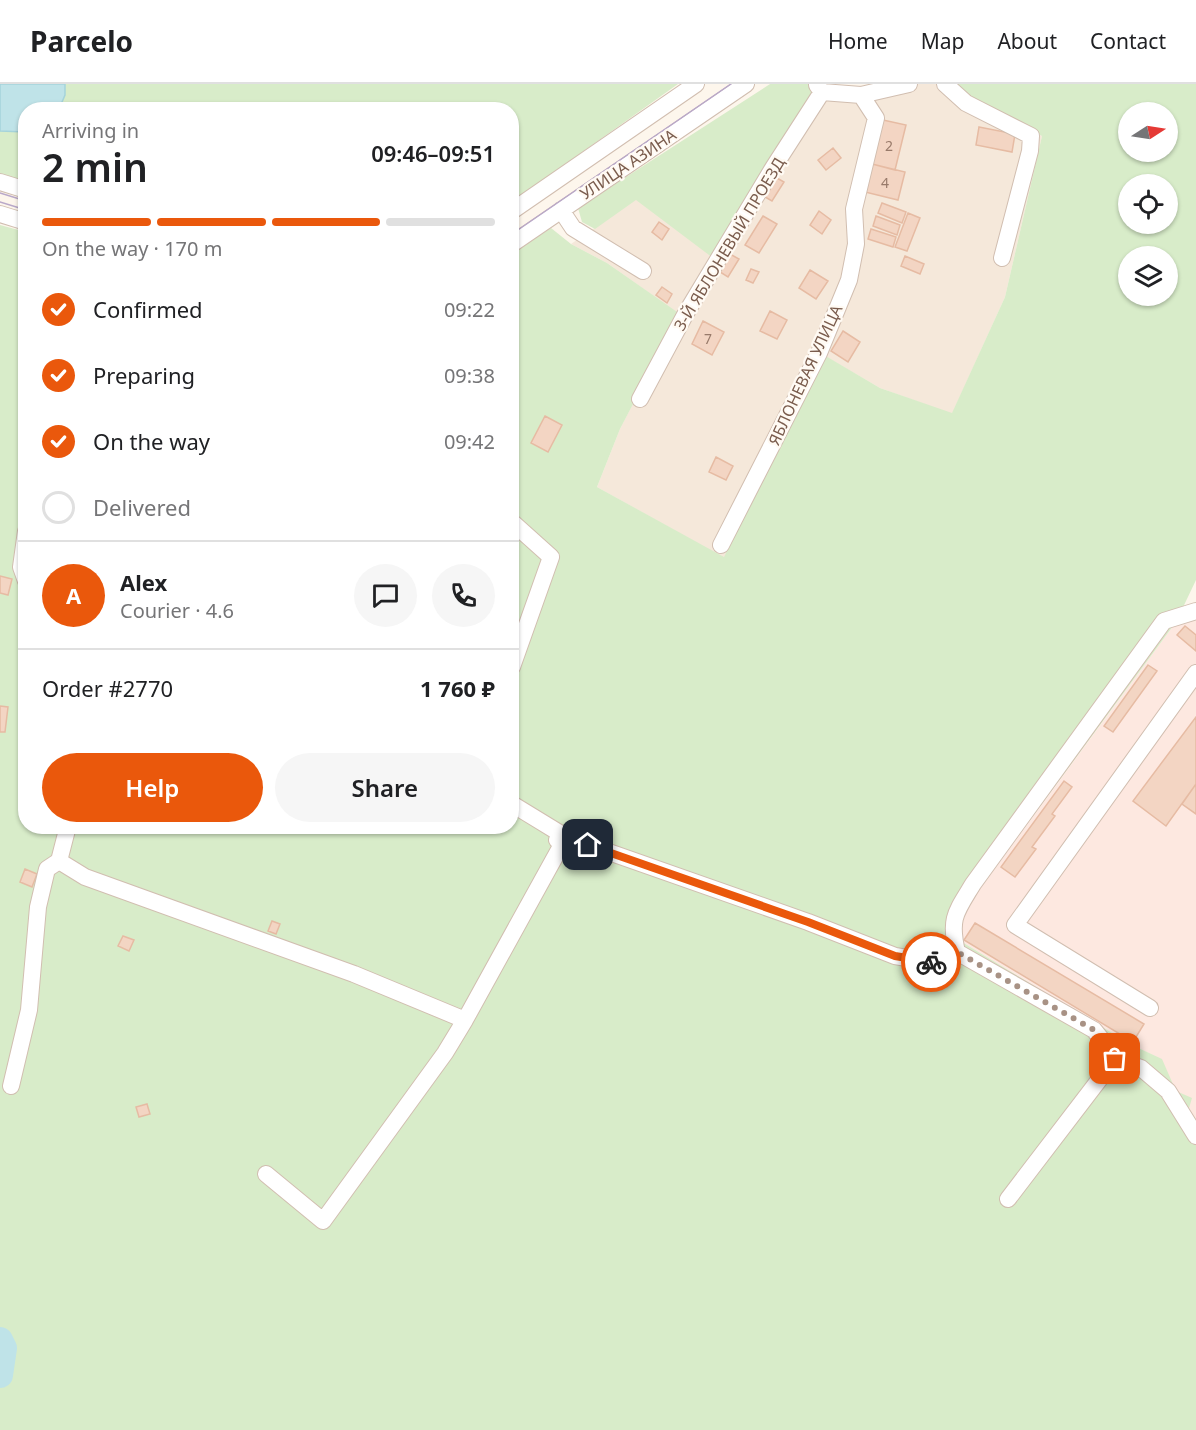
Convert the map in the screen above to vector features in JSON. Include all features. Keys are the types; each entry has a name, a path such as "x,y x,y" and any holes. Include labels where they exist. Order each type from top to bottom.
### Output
{"street":[{"name":"УЛИЦА АЗИНА","path":"519,206 696,84"},
{"name":"УЛИЦА АЗИНА","path":"519,239 746,84"},
{"path":"819,88 861,95 909,84"},
{"path":"945,84 966,103 1031,136 1030,151 1002,258"},
{"name":"3-Й ЯБЛОНЕВЫЙ ПРОЕЗД","path":"640,399 686,313 819,88"},
{"name":"ЯБЛОНЕВАЯ УЛИЦА","path":"721,544 819,353 849,280 856,244 854,209 876,118 861,95"},
{"path":"0,182 18,188"},
{"path":"561,210 573,228 643,271"},
{"path":"0,214 18,220"},
{"path":"519,528 551,557 519,647"},
{"path":"1196,610 1164,621 973,884 954,915 957,952 1094,1030 1115,1059 1141,1068 1168,1091 1196,1136"},
{"path":"1150,1008 1015,925 1196,673"},
{"path":"519,809 561,838 808,922 895,956 931,962 957,952"},
{"path":"11,1086 29,1010 38,907 47,869 58,861 66,834"},
{"path":"266,1174 323,1221 445,1053 465,1020 561,838"},
{"path":"58,861 85,877 354,974 465,1020"},
{"path":"1008,1199 1115,1059"}],"shaded area":[{"path":"888,84 957,84 969,96 1042,136 1005,297 952,414 880,388 823,355 724,558 597,487 620,429 679,314 607,263 571,244 636,199 811,97"},
{"path":"1196,616 1196,1125 1161,1059 1132,1045 962,942 961,921 977,893 1176,622"}],"green space":[{"path":"65,84 678,84 519,197 519,102 62,102"},
{"path":"770,84 811,84 811,97 713,258 636,200 595,229 582,222 578,208"},
{"path":"957,84 1196,84 1196,580 1176,622 977,892 961,921 962,942 1132,1045 1162,1059 1176,1091 1192,1098 1187,1115 1196,1125 1196,1430 0,1430 0,225 18,230 18,834 519,834 519,249 551,228 571,244 607,263 680,314 620,429 597,487 724,557 824,355 880,388 952,413 1005,297 1042,136 969,96"},
{"path":"0,131 18,132 18,181 0,176"}],"water":[{"path":"0,84 65,84 65,95 62,102 18,102 18,132 0,131"}],"building":[{"path":"883,120 906,125 895,170 872,164"},
{"path":"979,127 1015,134 1012,152 976,145"},
{"path":"833,148 841,158 826,170 818,160"},
{"path":"872,164 905,172 898,200 865,192"},
{"path":"777,178 784,182 772,201 765,197"},
{"path":"882,203 906,212 902,223 878,213"},
{"path":"819,211 831,220 822,234 810,225"},
{"path":"908,213 920,218 907,251 895,247"},
{"path":"763,216 777,224 759,253 745,245"},
{"path":"876,216 900,225 897,235 873,226"},
{"path":"659,222 669,229 662,240 652,232"},
{"path":"871,229 896,237 893,247 868,239"},
{"path":"730,254 739,259 728,277 720,272"},
{"path":"905,256 924,264 920,274 901,266"},
{"path":"751,269 759,272 753,283 746,280"},
{"path":"810,270 828,281 816,299 799,288"},
{"path":"662,287 672,294 667,303 656,295"},
{"path":"770,311 787,320 777,339 760,331"},
{"path":"703,321 724,332 712,355 692,344"},
{"path":"843,331 860,342 848,362 831,351"},
{"path":"545,416 562,425 548,452 531,443"},
{"path":"716,457 733,466 726,480 709,472"},
{"path":"0,576 12,579 8,595 0,593"},
{"path":"1185,626 1196,635 1196,651 1177,635"},
{"path":"1148,665 1157,671 1113,732 1104,726"},
{"path":"0,706 8,707 5,732 0,732"},
{"path":"1196,717 1196,784 1166,826 1133,801"},
{"path":"1064,781 1072,787 1052,814 1055,816 1032,847 1036,849 1015,877 1001,867"},
{"path":"1196,784 1196,814 1182,804"},
{"path":"25,869 37,874 32,887 20,882"},
{"path":"272,921 280,924 276,934 268,931"},
{"path":"975,923 1144,1024 1133,1042 964,940"},
{"path":"123,936 134,940 129,951 118,946"},
{"path":"147,1104 150,1114 139,1117 136,1107"}],"waterway":[{"path":"0,1340 4,1348 0,1375"}],"tram line":[{"path":"519,229 731,84"},
{"path":"0,193 18,199"},
{"path":"0,202 18,208"}],"way so far":[{"path":"931,962 957,952 1094,1030 1115,1059"}],"route":[{"path":"588,845 808,922 895,956 931,962"}]}
